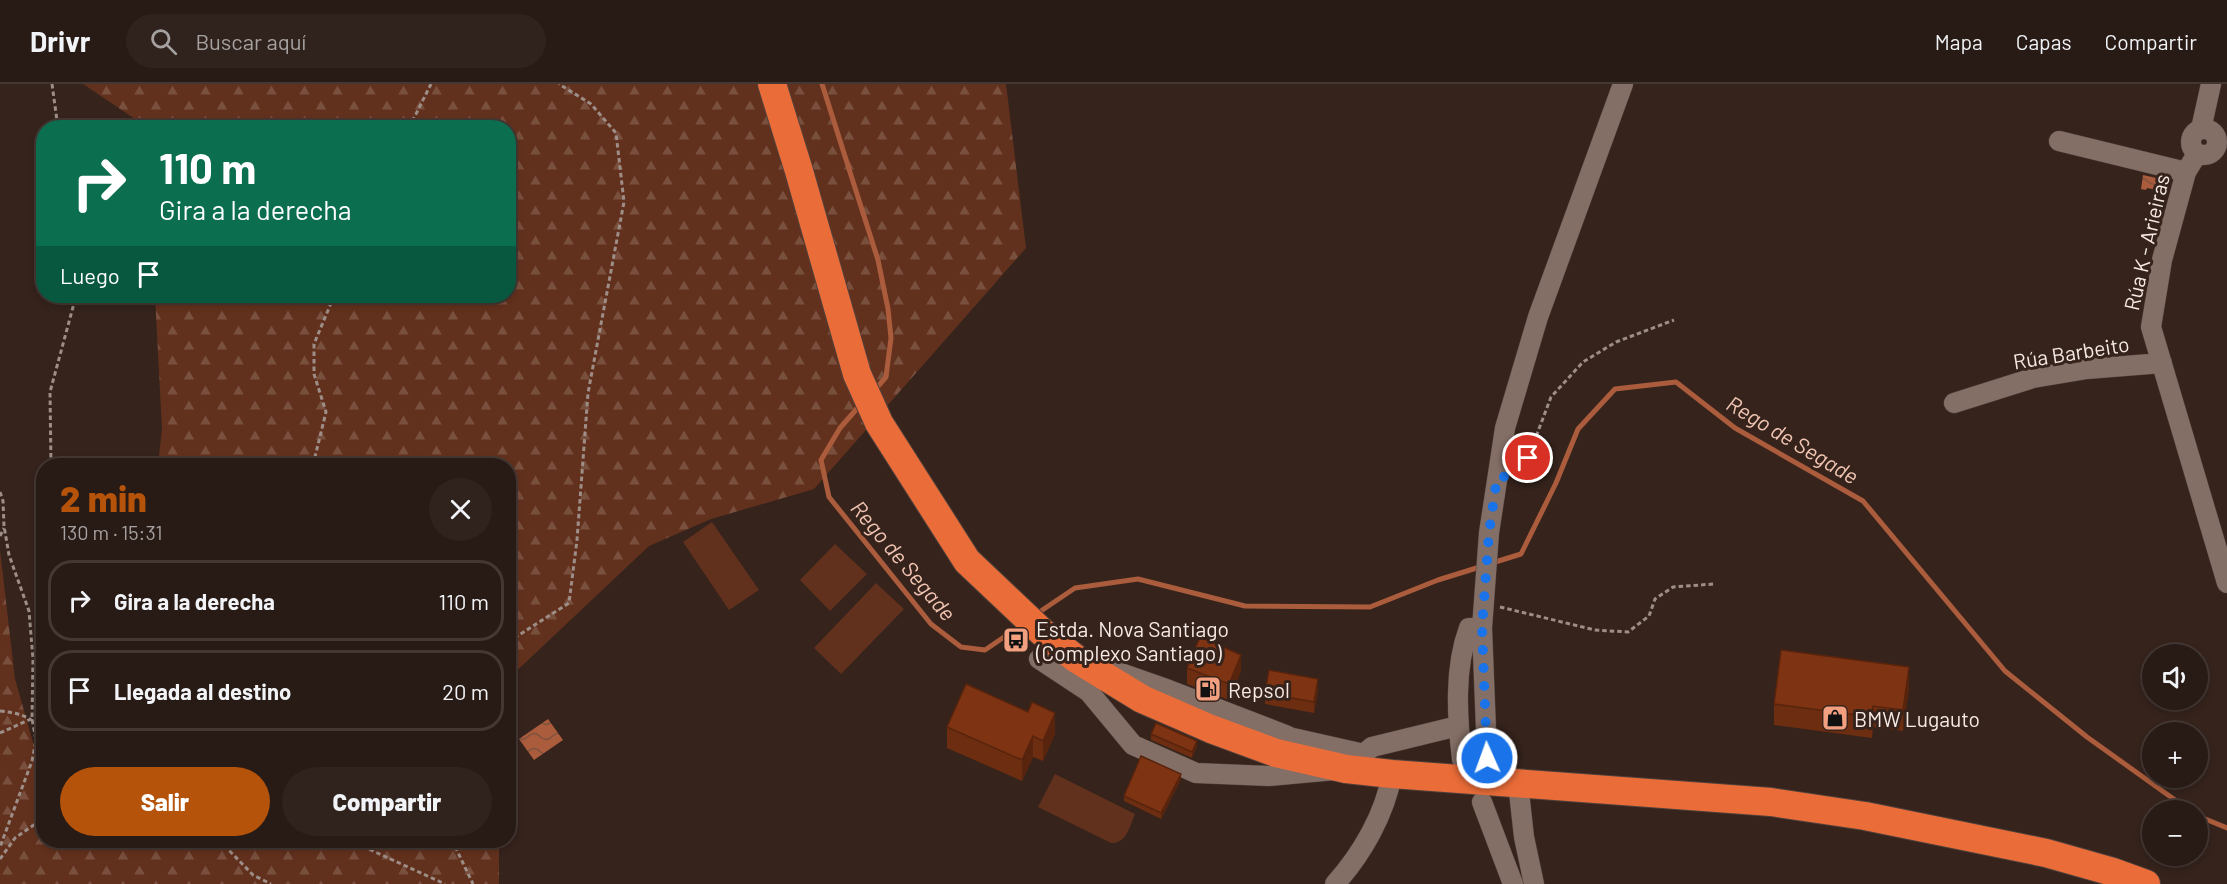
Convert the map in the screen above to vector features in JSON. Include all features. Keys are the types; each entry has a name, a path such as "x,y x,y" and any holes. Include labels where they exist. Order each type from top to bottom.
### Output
{"highway":[{"path":"772,84 800,171 857,374 879,423 966,561 1042,632 1075,658 1143,699 1211,729 1276,753 1344,762 1392,774 1485,791 1518,783 1771,802 1865,816 2046,853 2114,872 2146,884"}],"street":[{"path":"1514,884 1485,791 1482,628 1489,533 1506,428 1538,317 1623,84"},
{"name":"Rúa K - Arieiras","path":"2211,84 2201,129 2196,131 2190,140 2190,145 2197,154 2186,172 2162,260 2151,327 2227,583"},
{"path":"2197,154 2206,156 2222,147 2212,131 2201,129"},
{"path":"2059,141 2186,172"},
{"name":"Rúa Barbeito","path":"1954,403 2033,378 2087,369 2162,363"},
{"path":"1462,759 1458,726 1461,649 1469,628 1482,628"},
{"path":"1075,658 1169,690 1288,736 1344,762"},
{"path":"1039,659 1089,692 1134,745 1196,773 1269,776 1344,762 1372,747 1458,726"},
{"path":"1288,736 1344,762"},
{"path":"1335,884 1360,853 1388,793 1392,774"},
{"path":"1518,783 1524,837 1534,884"}],"path":[{"path":"52,84 57,120"},
{"path":"413,120 431,84"},
{"path":"516,637 569,603 577,540 588,393 624,202 616,133 591,104 559,84"},
{"path":"51,458 50,392 74,303"},
{"path":"315,458 326,412 314,374 314,344 331,303"},
{"path":"1497,478 1519,474 1528,458 1551,397 1583,362 1616,342 1674,320"},
{"path":"0,492 9,555 30,611 33,659 32,719 36,740 32,761 0,847"},
{"path":"0,536 4,526"},
{"path":"1484,604 1595,630 1628,632 1649,616 1655,599 1673,587 1714,584"},
{"path":"0,711 13,712 36,723"},
{"path":"0,733 32,719"},
{"path":"0,859 15,838 36,824"},
{"path":"227,848 253,875 270,884"},
{"path":"366,848 445,884"},
{"path":"456,848 473,884"}],"green space":[{"path":"83,84 1006,84 1026,248 814,489 711,519 649,546 516,671 516,458 159,458 162,429 155,303 516,303 516,120 137,120"},
{"path":"712,522 759,590 729,610 683,542"},
{"path":"835,544 867,574 830,611 800,580"},
{"path":"0,550 15,679 36,753 36,848 499,848 499,884 0,884"},
{"path":"876,583 904,609 841,674 814,648"},
{"path":"1055,774 1135,814 1124,837 1116,843 1111,843 1038,807"}],"water":[{"path":"2143,175 2165,180 2162,191 2141,189"},
{"path":"548,719 563,740 534,760 519,739"}],"building":[{"path":"1200,637 1241,655 1229,684 1187,668"},
{"path":"1781,650 1909,667 1903,710 1873,706 1872,717 1774,704"},
{"path":"1269,670 1318,679 1314,702 1265,693"},
{"path":"966,684 1028,712 1032,702 1055,713 1043,741 1033,736 1022,760 947,727"},
{"path":"1156,723 1197,741 1192,752 1151,734"},
{"path":"1141,756 1181,774 1161,813 1124,796"}],"waterway":[{"name":"Rego de Segade","path":"822,84 878,260 888,309 891,338 886,377 874,391"},
{"name":"Rego de Segade","path":"1492,563 1521,554 1556,483 1578,429 1615,389 1676,382 1735,428 1863,501 2005,671 2087,737 2175,800"},
{"name":"Rego de Segade","path":"861,404 840,428 821,460 829,497 931,624 961,647 985,650 1023,624"},
{"name":"Rego de Segade","path":"1035,615 1075,588 1138,579 1245,606 1370,607 1438,580 1483,566"},
{"name":"Rego de Segade","path":"2208,820 2227,828"}],"place":[{"name":"Estda. Nova Santiago (Complexo Santiago)","path":"1016,640"},
{"name":"Repsol","path":"1208,689"},
{"name":"BMW Lugauto","path":"1835,718"}],"route":[{"path":"1487,758 1482,628 1489,533 1497,478 1519,474 1528,458"}]}
